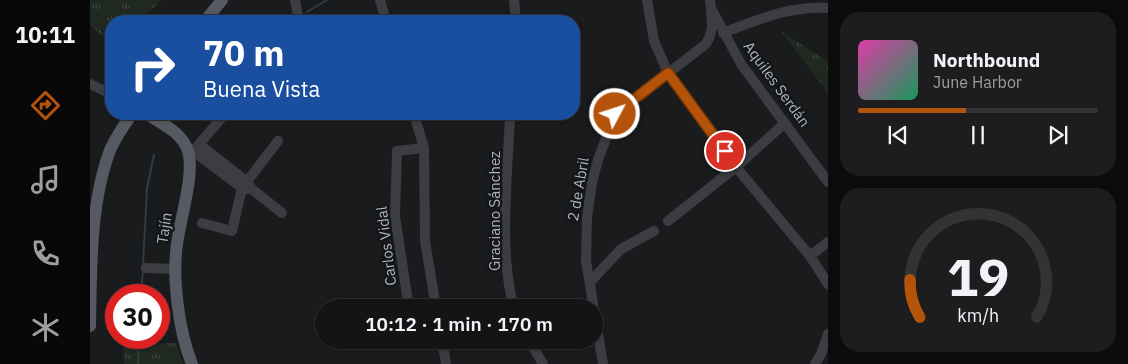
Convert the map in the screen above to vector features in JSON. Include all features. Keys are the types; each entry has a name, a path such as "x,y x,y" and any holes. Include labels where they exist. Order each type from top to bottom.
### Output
{"main road":[{"path":"210,15 222,0"},
{"path":"90,326 92,216 95,194 109,151 128,120"},
{"path":"156,120 179,135 194,149"},
{"name":"Tajín","path":"192,364 186,350 182,332 175,270 176,246 194,149"}],"street":[{"path":"294,0 298,15"},
{"path":"380,0 384,15"},
{"path":"514,0 515,15"},
{"path":"647,0 654,41 668,73 736,167 810,256 828,284"},
{"name":"2 de Abril","path":"603,364 586,254 587,217 592,182 598,160 615,114 706,44 711,35 713,25 710,4"},
{"name":"Aquiles Serdán","path":"710,4 723,33 741,64 828,182"},
{"path":"723,33 782,12 805,8 828,8"},
{"path":"90,84 105,91"},
{"path":"220,120 194,149 253,190 282,213"},
{"path":"416,120 424,148 425,240 435,299"},
{"name":"Graciano Sánchez","path":"510,120 506,229 508,282 512,299"},
{"path":"668,221 736,167 785,123"},
{"path":"202,223 232,231 244,185 278,141"},
{"name":"Carlos Vidal","path":"408,299 395,216 397,151 424,148"},
{"path":"590,281 621,249 654,231"},
{"path":"810,256 828,242"},
{"path":"146,268 175,270"},
{"path":"816,364 825,351 828,334"},
{"path":"444,349 446,364"},
{"path":"534,349 543,364"}],"green space":[{"path":"90,0 162,0 146,15 105,15 105,39 90,25"},
{"path":"781,31 828,62 828,93"},
{"path":"170,343 176,343 183,364 124,364 123,349 170,349"}],"waterway":[{"path":"307,12 327,0"},
{"path":"143,265 147,188 154,155"},
{"path":"142,284 143,270"},
{"path":"138,364 139,349"}],"route":[{"path":"615,114 668,73 725,151"}]}
